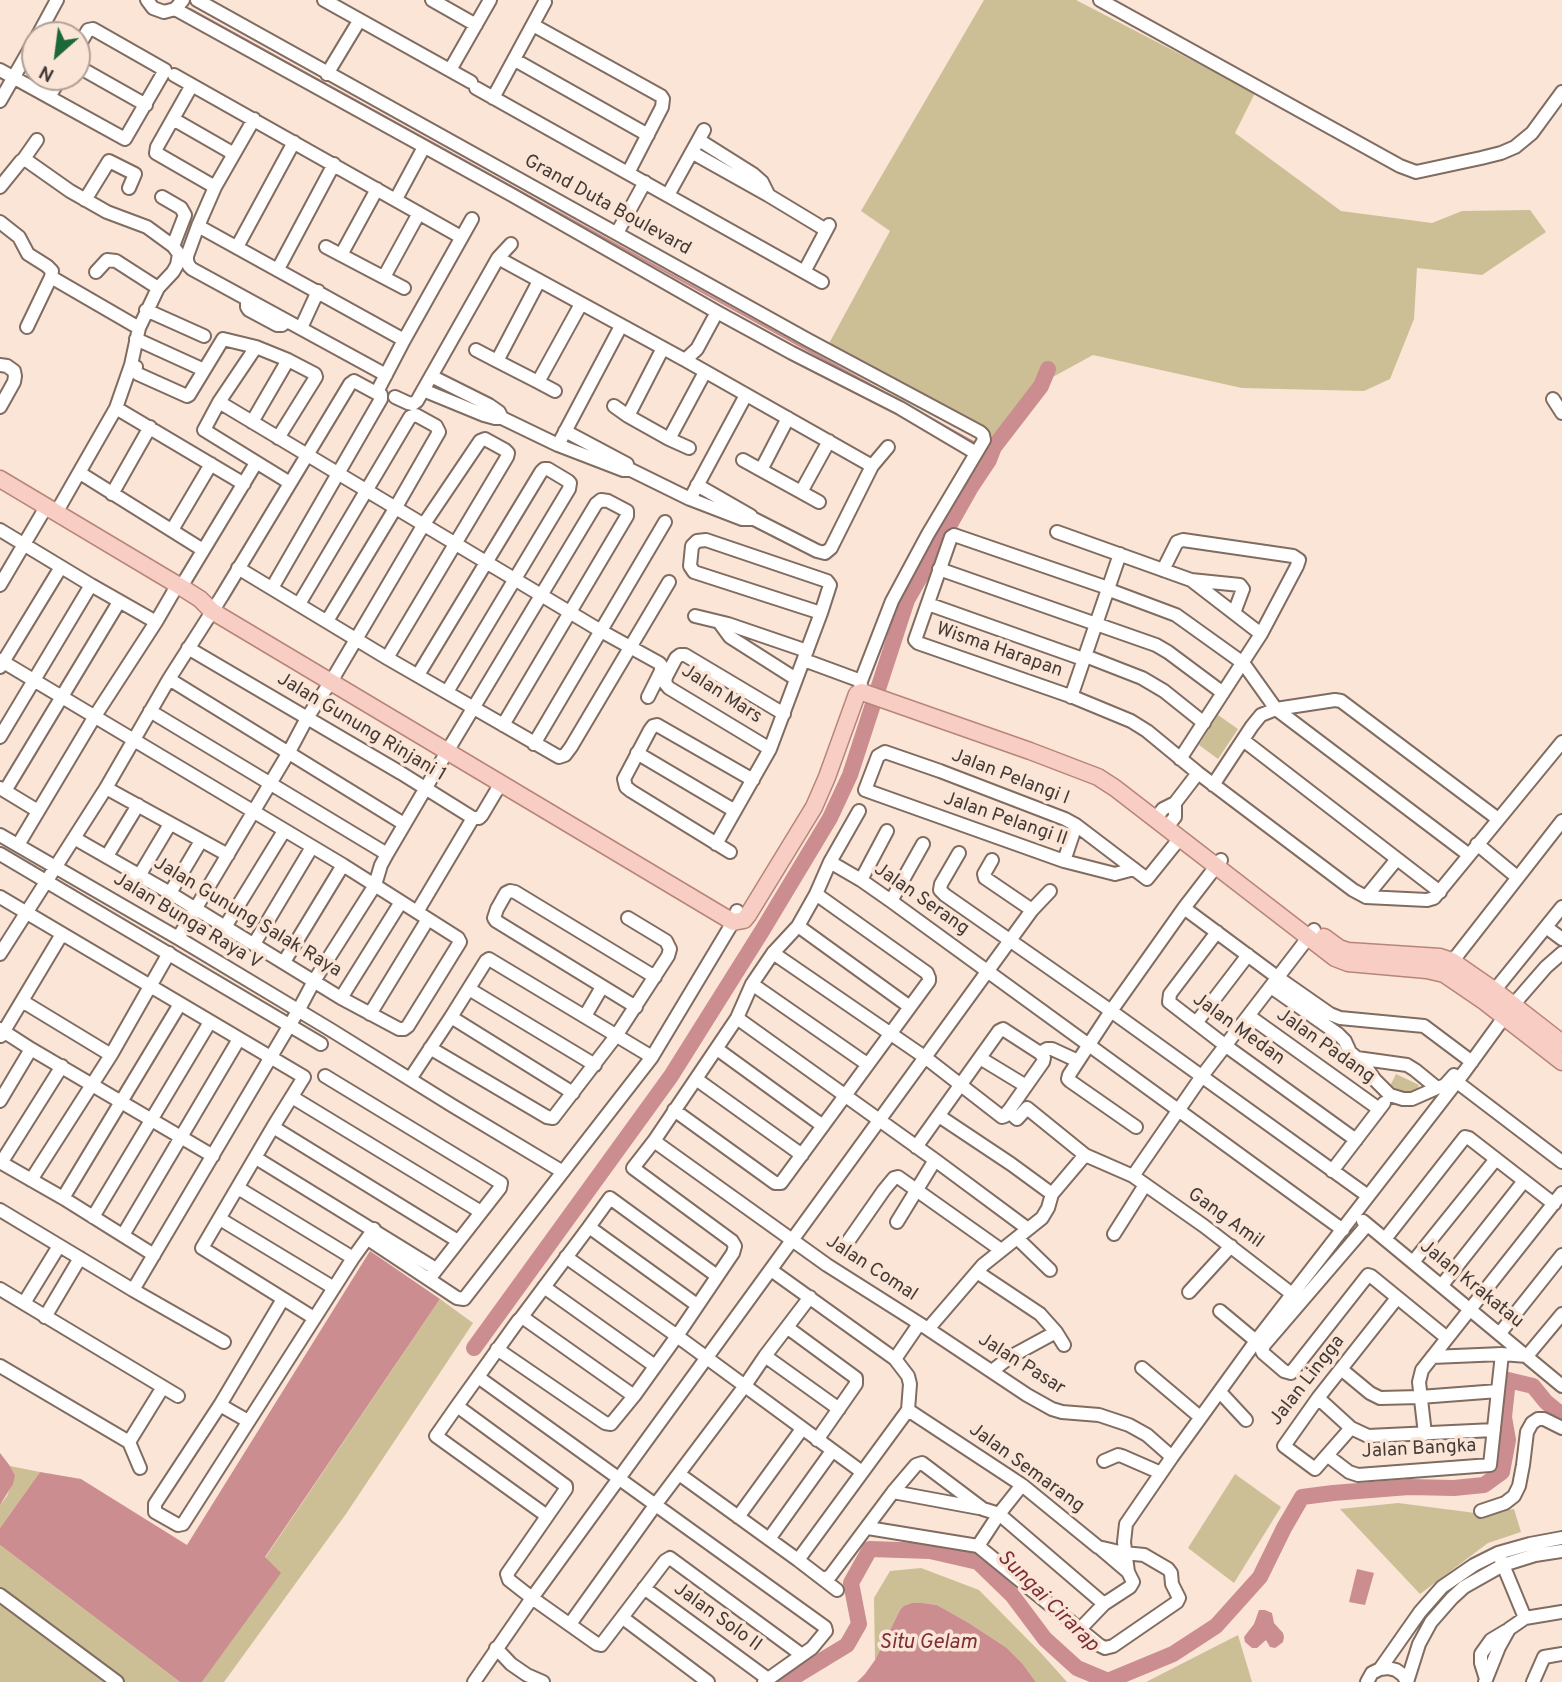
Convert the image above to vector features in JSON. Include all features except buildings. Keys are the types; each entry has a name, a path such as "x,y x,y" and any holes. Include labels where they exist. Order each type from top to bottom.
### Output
{"main road":[{"path":"0,479 449,748 729,909 735,916"},
{"path":"735,916 811,794 858,682 862,687 1091,773 1108,782 1163,820 1311,934 1335,958 1348,963 1427,970 1448,967 1490,996 1562,1062"},
{"path":"449,748 501,783 735,916"},
{"path":"1163,820 1180,838 1219,863"},
{"path":"1508,1011 1562,1043"}],"street":[{"path":"46,21 57,0"},
{"name":"Grand Duta Boulevard","path":"147,0 158,11 170,11 179,5 424,147 516,188 620,235 800,346 900,408 980,447 983,435 976,429 800,346 717,312 516,188 327,74 197,0"},
{"path":"324,0 822,282"},
{"path":"432,0 476,25"},
{"path":"450,70 491,0"},
{"path":"1100,0 1400,166 1416,172 1501,153 1515,147 1532,133 1562,92"},
{"path":"494,97 545,2"},
{"path":"327,74 359,21"},
{"path":"533,25 663,99 662,107 628,173"},
{"path":"0,70 124,138 165,70 91,29"},
{"path":"515,60 648,135"},
{"path":"0,101 21,65"},
{"path":"91,74 146,104"},
{"path":"174,75 461,237"},
{"path":"192,85 156,153 215,187"},
{"path":"50,97 53,91"},
{"path":"173,119 234,153"},
{"path":"254,119 215,187 187,256 189,266 386,375"},
{"path":"668,195 702,135 753,174 765,187 768,195"},
{"path":"0,187 37,140"},
{"path":"237,247 294,142"},
{"path":"396,200 424,147"},
{"path":"693,153 827,228 804,272"},
{"path":"2,578 24,544 80,473 116,408 146,310 158,288 173,272 179,254 173,246 147,227 112,215 23,160"},
{"path":"85,200 109,161 135,174 129,188"},
{"path":"278,269 334,164"},
{"path":"620,235 649,184"},
{"path":"341,255 377,189"},
{"path":"162,197 181,208 185,215 173,246"},
{"path":"384,277 419,213"},
{"path":"379,388 472,219"},
{"path":"0,222 19,237 28,254 50,268 51,278 27,327"},
{"path":"198,226 404,340"},
{"path":"395,397 413,404 417,401 498,258 511,244"},
{"path":"326,247 404,288"},
{"path":"498,258 872,466"},
{"path":"96,272 107,260 116,261 158,288"},
{"path":"51,278 138,334 204,370"},
{"path":"497,361 539,281"},
{"path":"301,328 318,291"},
{"path":"538,382 581,304"},
{"path":"146,310 204,336"},
{"path":"685,360 697,349 717,312"},
{"path":"558,445 621,326"},
{"path":"131,365 136,367 138,374 187,396 223,339 256,346 288,360 316,377 278,438"},
{"path":"256,346 204,430 290,483"},
{"path":"628,416 663,348"},
{"path":"476,349 555,391"},
{"path":"251,422 288,360"},
{"path":"0,365 7,366 15,376 0,407"},
{"path":"669,439 705,372"},
{"path":"431,376 489,405 499,412 502,418"},
{"path":"0,954 106,788 150,711 174,682 210,604 239,568 351,382 355,382 381,397 272,588"},
{"path":"423,390 484,415 502,418 558,445 623,470 631,470"},
{"path":"690,499 746,395"},
{"path":"1553,399 1562,413"},
{"path":"219,402 661,665 660,674 648,697"},
{"path":"614,406 689,449"},
{"path":"116,408 244,484"},
{"path":"299,604 410,417 416,415 436,426 439,432 397,507 327,621"},
{"path":"761,470 788,418"},
{"path":"112,495 150,427"},
{"path":"565,431 626,464 631,470 690,499 742,519 754,519"},
{"path":"178,938 424,524 480,441 485,439 505,450 507,457 387,658"},
{"path":"801,492 829,441"},
{"path":"698,485 754,519 825,553 828,552 872,466 888,447"},
{"path":"695,616 719,622 805,655 862,687 899,586 980,447"},
{"path":"743,460 819,502"},
{"path":"18,845 95,716 256,463"},
{"path":"172,530 211,464"},
{"path":"418,676 541,471 548,469 568,481 569,489 447,692"},
{"path":"80,473 203,550"},
{"path":"133,1290 374,884 387,853 404,824 598,502 604,500 625,510 627,516 503,725"},
{"path":"534,744 665,522"},
{"path":"0,530 156,622"},
{"path":"1057,532 1191,580 1242,586 1234,612"},
{"name":"Wisma Harapan","path":"957,535 1110,589 1072,697 918,643 915,639 939,569 951,536 957,535"},
{"path":"716,844 770,749 830,588 830,585 704,540 697,541 692,546 690,566 694,572 821,612"},
{"path":"1163,570 1177,542 1183,540 1299,560 1245,665 1223,692 1180,759"},
{"path":"1123,555 1110,589 1176,615 1245,665 1276,709 1469,855"},
{"path":"58,566 1,661 343,865 423,916"},
{"path":"239,568 387,658 534,744 562,757 669,582"},
{"path":"939,569 1156,645 1223,692"},
{"path":"1191,580 1261,634"},
{"path":"0,737 90,585"},
{"path":"38,811 5,791 29,758 122,603"},
{"name":"Wisma Harapan","path":"928,604 1085,658"},
{"path":"719,622 730,636 796,679"},
{"name":"Jalan Gunung Rinjani 1","path":"188,648 473,818"},
{"name":"Jalan Mars","path":"770,749 667,686 665,680 678,656 685,655 783,715"},
{"path":"1085,658 1142,678 1164,691 1204,723"},
{"path":"174,682 404,824"},
{"path":"1072,697 1131,721 1147,731 1213,785 1366,897 1432,899 1562,742"},
{"path":"1213,785 1256,720 1269,711 1332,700 1341,701 1498,818"},
{"path":"150,711 387,853"},
{"path":"730,852 626,787 625,775 652,727 659,725 753,780"},
{"path":"1243,740 1440,892"},
{"name":"Jalan Pelangi I","path":"865,790 877,756 885,752 1047,811 1076,825 1147,879 1180,838"},
{"path":"637,753 735,810"},
{"path":"1163,820 1165,808 1175,803 1198,773"},
{"path":"370,1014 473,818 481,817 501,783"},
{"path":"106,788 228,855"},
{"name":"Jalan Pelangi II","path":"865,790 1064,861 1115,874 1134,869"},
{"path":"107,856 138,805"},
{"path":"497,1349 607,1424 613,1422 634,1396 677,1336 735,1246 633,1168 717,1049 737,1018 752,984 773,953 798,926 859,811"},
{"path":"1448,967 1562,821"},
{"path":"139,876 170,824"},
{"path":"1064,861 1076,825"},
{"path":"225,927 284,831"},
{"path":"861,880 887,831"},
{"name":"Jalan Bunga Raya V","path":"0,835 178,938 563,1172"},
{"name":"Jalan Gunung Salak Raya","path":"74,838 170,893 341,998 396,1028 408,1026 460,942 458,938 423,916"},
{"path":"170,893 201,841"},
{"path":"891,901 923,844"},
{"path":"1477,844 1517,877"},
{"path":"254,944 312,847"},
{"path":"959,853 941,884 940,890 945,895 1368,1196"},
{"path":"0,854 321,1044"},
{"path":"1366,897 1397,859"},
{"path":"992,860 984,874 985,878 1032,910"},
{"name":"Jalan Serang","path":"830,862 891,901 1343,1230"},
{"path":"1136,1127 1068,1079 1069,1075 1111,1011 1219,863"},
{"path":"284,962 343,865"},
{"path":"474,1682 532,1598 1032,910 1050,891"},
{"path":"636,1007 496,921 496,909 506,893 515,892 655,977"},
{"path":"674,1110 777,1184 782,1182 929,981 927,973 816,894"},
{"path":"0,897 304,1077 202,1248 314,1318"},
{"path":"341,998 401,902"},
{"path":"1490,996 1562,907"},
{"path":"1184,908 1248,955 1274,982 1327,1019 1353,1056 1407,1065 1437,1088"},
{"path":"256,1158 433,1274 457,1298 464,1298 652,1057 735,916"},
{"path":"430,1048 551,1119 557,1115 616,1036 668,956 669,945 662,938 628,918"},
{"path":"798,926 910,1007"},
{"path":"1546,927 1562,939"},
{"name":"Jalan Medan","path":"1216,932 1168,997 1170,1004 1356,1140"},
{"path":"62,934 1,1032 213,1156"},
{"path":"1133,1176 1202,1076 1311,934"},
{"path":"31,1180 111,1055 169,953"},
{"path":"773,953 926,1058 961,1085 1002,1117 1044,1058 1003,1029 999,1031 961,1085 939,1116 916,1147"},
{"path":"1361,1059 1375,1080 1390,1095 1412,1099 1445,1085 1546,967 1562,953"},
{"path":"1196,1023 1248,955"},
{"path":"410,1079 486,961 491,960 652,1057"},
{"path":"752,984 867,1064"},
{"path":"584,1016 602,988"},
{"path":"469,989 594,1065"},
{"path":"22,1001 111,1055"},
{"path":"63,1198 180,1004"},
{"name":"Jalan Padang","path":"1249,1016 1380,1109"},
{"path":"451,1017 573,1093"},
{"path":"737,1018 1028,1229"},
{"path":"1327,1019 1424,1026 1469,1060"},
{"path":"93,1217 210,1022"},
{"path":"122,1235 239,1039"},
{"path":"0,1101 31,1049"},
{"path":"717,1049 823,1126"},
{"path":"1040,1053 1052,1049 1078,1061"},
{"path":"980,1058 1026,1086"},
{"path":"1128,1572 1124,1553 1126,1524 1256,1341 1457,1082 1469,1060"},
{"path":"62,1066 1,1163 154,1255"},
{"path":"326,1076 501,1183 500,1188 433,1274"},
{"path":"696,1079 802,1155"},
{"path":"1457,1082 1562,1162"},
{"path":"1332,1171 1390,1095"},
{"path":"292,1097 481,1212"},
{"name":"Gang Amil","path":"1008,1111 1017,1119 1026,1107 1085,1155 1133,1176 1293,1294"},
{"path":"939,1116 1052,1194"},
{"path":"273,1127 458,1241"},
{"path":"1385,1239 1464,1138 1469,1138 1553,1204"},
{"name":"Jalan Comal","path":"654,1140 827,1265 924,1326"},
{"path":"895,1359 977,1272 1045,1214 1052,1194 1085,1155"},
{"path":"1413,1262 1496,1159"},
{"path":"897,1222 935,1160"},
{"path":"847,1243 894,1178 898,1177 1001,1250"},
{"path":"1442,1285 1524,1181"},
{"path":"1114,1234 1145,1185"},
{"path":"238,1188 353,1258"},
{"path":"1425,1434 1419,1376 1562,1193"},
{"path":"547,1516 436,1436 497,1349 610,1198 717,1276"},
{"path":"0,1210 224,1342"},
{"name":"Jalan Krakatau","path":"1355,1215 1562,1386"},
{"path":"220,1219 334,1287"},
{"path":"1367,1225 1264,1345 1263,1353 1284,1371 1291,1373 1368,1275 1447,1338"},
{"path":"589,1227 697,1305"},
{"path":"283,1299 220,1405 154,1506 155,1512 179,1526 183,1524 334,1287 371,1234"},
{"path":"1017,1238 1050,1270"},
{"path":"24,1303 59,1246"},
{"path":"1189,1292 1231,1246"},
{"path":"1500,1333 1562,1255"},
{"path":"566,1257 862,1472"},
{"path":"46,1317 80,1258"},
{"path":"771,1270 895,1359 911,1384 908,1410 798,1560"},
{"path":"977,1272 1040,1314 1064,1345"},
{"path":"544,1287 655,1366"},
{"path":"0,1289 178,1396"},
{"path":"570,1624 810,1297"},
{"name":"Jalan Lingga","path":"1328,1456 1314,1469 1284,1446 1318,1398 1397,1298"},
{"path":"1220,1311 1256,1341"},
{"path":"1432,1357 1502,1354 1527,1356 1562,1314"},
{"path":"522,1318 634,1396"},
{"name":"Jalan Pasar","path":"924,1326 1052,1409 1071,1414 1089,1413 1118,1420 1138,1429 1172,1457"},
{"path":"788,1328 855,1377 856,1382 817,1440"},
{"path":"992,1371 1010,1357 1056,1332"},
{"name":"Jalan Bangka","path":"1328,1456 1357,1475 1489,1465 1502,1354"},
{"path":"765,1356 839,1409"},
{"path":"0,1366 129,1442 141,1468"},
{"path":"1142,1368 1200,1418"},
{"path":"1341,1369 1377,1397 1420,1397 1498,1391"},
{"path":"478,1377 825,1627 826,1631 818,1641 766,1680"},
{"path":"129,1442 163,1387"},
{"path":"1220,1392 1245,1420"},
{"path":"1318,1398 1351,1428 1368,1436 1494,1430"},
{"path":"220,1405 248,1421"},
{"path":"457,1406 566,1486 506,1574 509,1580 532,1598 600,1645 670,1558 802,1655"},
{"name":"Jalan Semarang","path":"908,1410 1022,1485 1098,1547 1144,1555 1171,1573 1172,1584 1179,1600 1108,1648 1101,1647 1080,1629"},
{"path":"1481,1511 1505,1503 1514,1496 1521,1475 1527,1432 1532,1423 1541,1419 1562,1428"},
{"path":"1328,1456 1351,1428"},
{"path":"738,1517 802,1429"},
{"path":"769,1539 832,1451"},
{"path":"1104,1461 1122,1455 1161,1473"},
{"path":"822,1578 831,1575 916,1465 922,1463 983,1509"},
{"path":"680,1474 837,1590"},
{"path":"978,1546 1022,1485"},
{"path":"893,1492 999,1514 1104,1604"},
{"path":"867,1528 978,1546 1080,1629 1104,1604 1132,1585 1133,1580 1128,1572 1098,1547"},
{"path":"1407,1682 1419,1644 1432,1622 1441,1609 1464,1587 1501,1559 1530,1544 1562,1538"},
{"path":"1380,1669 1420,1612 1442,1587 1474,1565 1562,1550"},
{"path":"1501,1559 1525,1618"},
{"name":"Jalan Solo II","path":"644,1588 766,1680"},
{"path":"0,1595 117,1682"},
{"path":"1485,1681 1509,1629 1525,1618 1562,1612"},
{"path":"623,1618 708,1682"},
{"path":"496,1648 512,1664 542,1682"},
{"path":"1533,1682 1544,1657 1562,1654"},
{"path":"1367,1682 1372,1673 1388,1668 1403,1675 1407,1682"}],"shaded area":[{"path":"984,0 1076,0 1255,93 1235,133 1341,211 1432,223 1462,211 1530,210 1546,232 1482,275 1417,268 1414,319 1390,379 1364,391 1242,388 1093,355 1051,378 1001,444 826,349 890,231 861,211"},
{"path":"1218,715 1238,729 1218,759 1199,745"},
{"path":"1396,1074 1419,1085 1415,1094 1410,1095 1390,1086"},
{"path":"440,1299 473,1323 346,1514 224,1682 202,1682 280,1573 265,1558"},
{"path":"10,1466 40,1472 0,1528 0,1505 7,1496 15,1475"},
{"path":"1235,1474 1281,1507 1234,1583 1188,1548"},
{"path":"1398,1503 1483,1514 1514,1509 1521,1532 1488,1543 1420,1594 1340,1509"},
{"path":"0,1545 180,1682 0,1682"},
{"path":"921,1568 979,1590 1067,1682 1036,1682 1007,1648 937,1605 923,1603 900,1610 875,1660 874,1598 890,1571"},
{"path":"1238,1635 1252,1682 1146,1682"}],"water":[{"path":"370,1251 440,1299 265,1557 281,1573 202,1682 180,1682 0,1545 0,1528 40,1472 81,1479 187,1545"},
{"path":"0,1453 15,1475 13,1484 0,1505"},
{"path":"1357,1569 1374,1573 1365,1605 1349,1602"},
{"name":"Situ Gelam","path":"912,1603 937,1605 969,1623 1007,1648 1036,1682 857,1682 875,1660 900,1610"},
{"path":"1259,1610 1272,1613 1274,1623 1283,1633 1283,1642 1275,1648 1270,1647 1266,1640 1257,1648 1252,1648 1245,1642 1244,1637 1254,1624"}],"waterway":[{"path":"190,9 898,400"},
{"path":"474,1348 671,1076 830,818 850,775 907,600 994,447 1041,386 1048,369"},
{"path":"910,407 977,444"},
{"path":"983,447 992,452"},
{"name":"Sungai Cirarap","path":"786,1682 847,1645 859,1624 851,1583 870,1549 930,1551 978,1562 1012,1595 1045,1639 1077,1668 1108,1681 1173,1654 1216,1626 1260,1577 1302,1497 1409,1487 1454,1488 1484,1485 1502,1472 1508,1440 1504,1417 1508,1380 1533,1386 1546,1402 1562,1415"}]}
